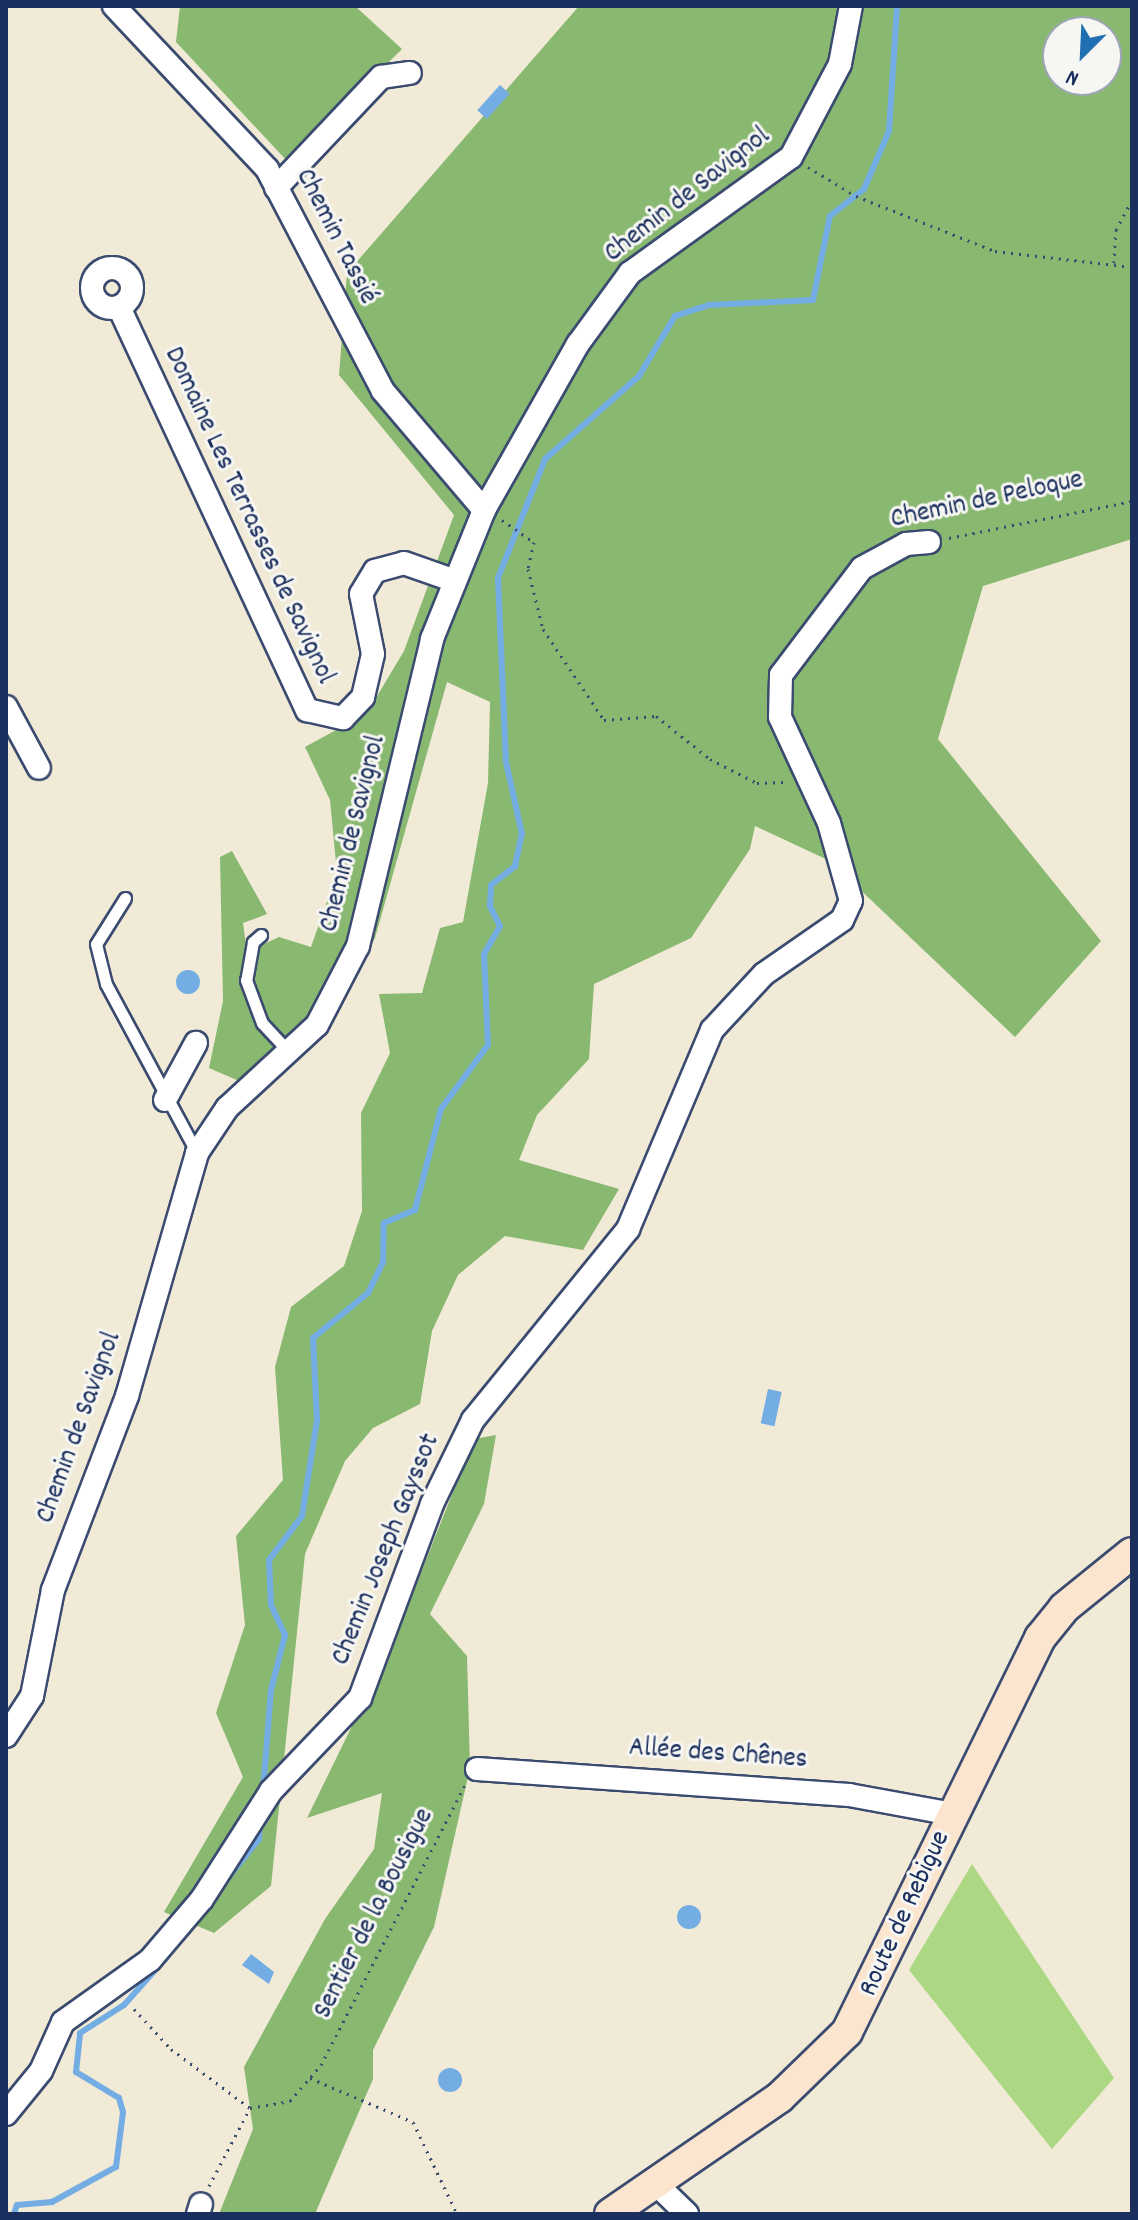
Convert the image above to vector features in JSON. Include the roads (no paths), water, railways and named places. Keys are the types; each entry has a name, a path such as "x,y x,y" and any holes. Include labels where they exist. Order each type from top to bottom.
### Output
{"street":[{"name":"Chemin Tassié","path":"114,6 232,124 276,188 383,391 484,510"},
{"name":"Chemin de Savignol","path":"6,1736 32,1696 53,1590 127,1396 197,1153 227,1108 317,1025 358,946 432,639 484,510 578,344 630,273 791,157 840,64 851,6"},
{"path":"276,188 381,77 410,73"},
{"name":"Domaine Les Terrasses de Savignol","path":"119,307 307,710 343,718 363,697 373,654 361,594 375,571 404,563 455,581"},
{"name":"Chemin de Peloque","path":"805,778 777,697 793,652 862,568 906,544 929,542"},
{"path":"6,707 39,768"},
{"name":"Chemin Joseph Gayssot","path":"6,2114 41,2071 63,2022 150,1960 271,1791 360,1698 432,1504 473,1420 628,1229 712,1030 764,974 842,920 851,901 829,823 805,778"},
{"path":"165,1100 196,1043"},
{"name":"Route de Rebigue","path":"610,2214 780,2097 847,2032 1040,1638 1064,1608 1132,1553"},
{"name":"Allée des Chênes","path":"477,1769 849,1795 953,1814"},
{"path":"654,2182 687,2214"}],"lane":[{"path":"125,898 96,944 106,984 165,1100 197,1153"},
{"path":"261,935 246,980 262,1023 288,1051"}],"water":[{"path":"500,85 510,94 487,119 477,110"},
{"path":"188,970 199,977 200,982 193,993 188,994 177,987 176,982 183,971"},
{"path":"768,1389 782,1392 774,1426 761,1423"},
{"path":"689,1905 697,1909 701,1917 697,1925 689,1929 681,1925 677,1917 681,1909"},
{"path":"251,1954 274,1972 269,1984 242,1965"},
{"path":"450,2068 458,2072 462,2080 458,2088 450,2092 442,2088 438,2080 442,2072"}],"waterway":[{"path":"263,1791 271,1690 285,1635 271,1605 269,1560 302,1516 317,1420 313,1338 368,1293 383,1262 384,1223 415,1210 441,1109 488,1045 484,954 500,926 490,906 491,885 515,866 522,834 506,762 498,578 545,459 639,376 675,316 709,305 813,300 830,216 864,189 889,131 897,6"},
{"path":"224,1883 259,1839 260,1822"},
{"path":"14,2214 17,2205 52,2202 116,2167 123,2112 119,2098 76,2072 80,2033 124,2005 166,1958"}]}
